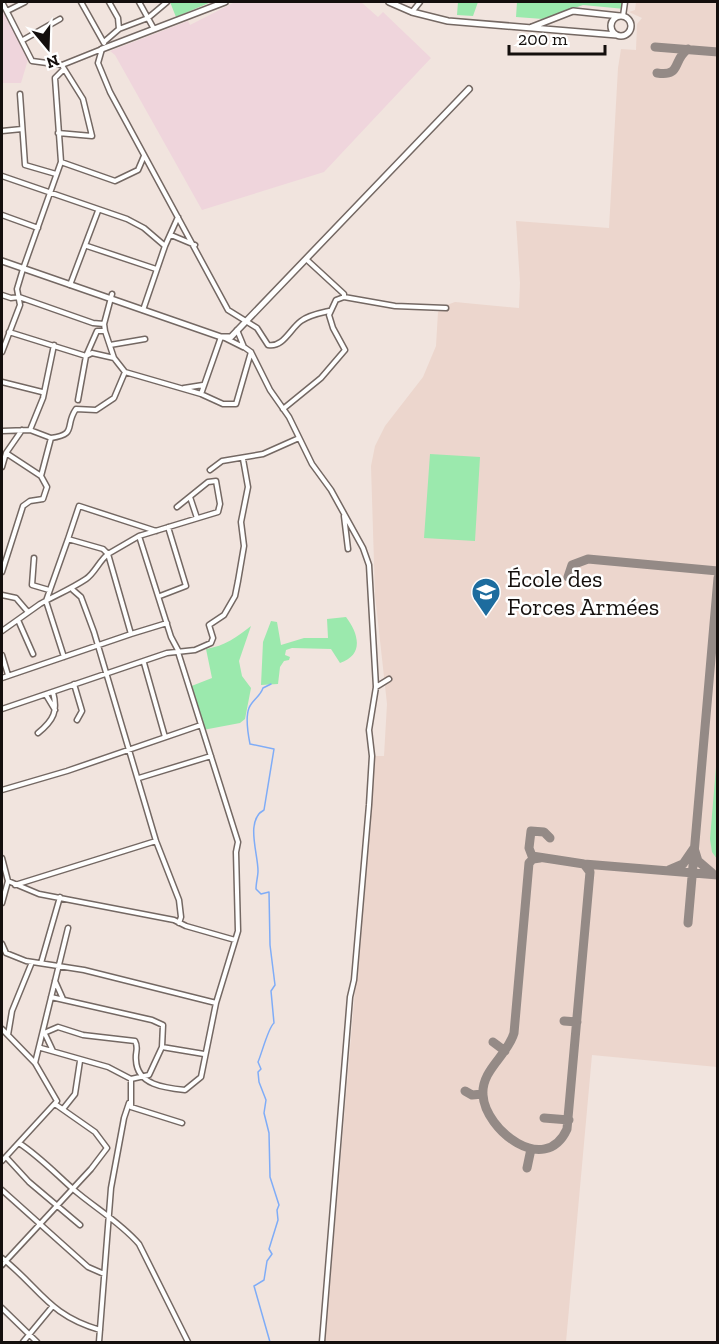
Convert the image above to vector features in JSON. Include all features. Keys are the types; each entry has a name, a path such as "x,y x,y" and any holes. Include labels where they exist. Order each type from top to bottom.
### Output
{"street":[{"path":"2,2 32,61 63,67 83,99 92,136 58,133"},
{"path":"7,11 25,2"},
{"path":"81,2 104,46"},
{"path":"109,2 118,18 119,29"},
{"path":"139,2 154,29"},
{"path":"167,2 148,18 119,29 104,46 98,63 144,155 195,245 228,310 247,320 260,331 268,345 273,346 281,342 302,321 329,310 336,300 344,297 395,306 446,308"},
{"path":"2,352 20,305 17,289 23,269 61,162 55,78 63,67 104,46 225,2"},
{"path":"389,2 412,12 448,21 617,35 626,35 631,30 631,21 621,16 573,11 531,27"},
{"path":"412,12 420,2"},
{"path":"617,35 611,24 621,16 625,2"},
{"path":"23,40 60,19"},
{"path":"201,394 223,338 237,330 247,320 469,89"},
{"path":"20,93 25,165 57,174"},
{"path":"2,131 22,129"},
{"path":"61,162 116,181 138,170 144,155"},
{"path":"2,176 98,211 127,219 144,228 165,246"},
{"path":"70,285 87,246 98,211"},
{"path":"2,215 38,228"},
{"path":"143,310 178,216"},
{"path":"171,235 195,245"},
{"path":"87,246 156,270"},
{"path":"306,258 344,294 344,297"},
{"path":"2,261 70,285 112,296 143,310 223,338 251,352 270,390 363,548 369,565 376,687 369,730 372,756 322,1342"},
{"path":"2,295 11,298 19,297 104,324"},
{"path":"112,296 104,324 105,331 114,358 125,372 201,394 223,404 236,404 251,352"},
{"path":"283,409 321,378 345,350 333,328 329,310"},
{"path":"237,330 244,347"},
{"path":"78,399 86,356 97,331 105,331"},
{"path":"9,332 86,356 92,353 114,358"},
{"path":"111,345 145,339"},
{"path":"30,430 43,398 42,393 54,345"},
{"path":"2,431 30,430 51,438 65,436 69,432 76,409 96,410 114,398 125,372"},
{"path":"2,382 42,393"},
{"path":"180,388 203,385"},
{"path":"2,467 6,453 22,430"},
{"path":"41,476 51,438"},
{"path":"210,470 222,461 243,459 287,446 299,438"},
{"path":"2,572 23,506 30,501 43,499 47,493 46,482 41,476 6,453"},
{"path":"2,709 74,684 211,644 213,638 209,624 222,618 234,596 244,546 242,522 248,487 243,459"},
{"path":"73,590 108,554 140,536 220,510 216,481 208,482 177,507"},
{"path":"190,498 197,518"},
{"path":"64,657 46,601 79,506 156,532"},
{"path":"344,516 348,549"},
{"path":"160,596 186,586 168,527"},
{"path":"45,1033 58,1027 83,1035 135,1041 138,1049 137,1065 144,1078 159,1087 185,1090 199,1080 216,1004 235,940 238,924 236,852 238,842 140,536"},
{"path":"68,538 103,549 108,554 131,634"},
{"path":"34,558 32,585 50,588 60,593"},
{"path":"2,631 60,593 73,590 79,593 139,778 156,840 179,900 179,923"},
{"path":"2,595 15,598 28,612"},
{"path":"18,620 33,654"},
{"path":"2,678 167,623"},
{"path":"2,655 8,675"},
{"path":"144,663 165,737"},
{"path":"376,687 389,679"},
{"path":"74,684 82,711 77,720"},
{"path":"38,733 54,718 56,711 53,692"},
{"path":"46,695 56,711"},
{"path":"2,790 52,776 201,725"},
{"path":"139,778 211,756"},
{"path":"15,886 156,840"},
{"path":"2,859 8,881 15,886 179,923 235,940"},
{"path":"2,903 3,890 8,881"},
{"path":"41,963 60,897"},
{"path":"35,1063 45,1033 54,979 60,965 68,928"},
{"path":"2,944 4,952 32,962 60,965 216,1004"},
{"path":"8,1035 12,1011 32,962"},
{"path":"54,979 63,999"},
{"path":"41,1048 80,1061 108,1067 131,1079 144,1078 151,1071 162,1047 165,1028 162,1024 51,997"},
{"path":"2,1029 35,1063 57,1096 55,1104 2,1161"},
{"path":"45,1033 53,1051"},
{"path":"162,1047 204,1054"},
{"path":"63,1109 75,1094 80,1061"},
{"path":"99,1342 116,1154 129,1103 131,1079"},
{"path":"129,1103 133,1108 182,1123"},
{"path":"55,1104 95,1132 106,1151 116,1154"},
{"path":"19,1143 56,1170 72,1188 128,1230 139,1244 188,1342"},
{"path":"2,1265 3,1259 40,1223 106,1151"},
{"path":"6,1156 29,1182 80,1225"},
{"path":"2,1190 88,1267 104,1274"},
{"path":"3,1259 31,1283 52,1307 78,1323 100,1329"},
{"path":"23,1342 52,1307"},
{"path":"2,1308 37,1342"}],"shaded area":[{"path":"235,2 361,2 378,17 383,12 431,58 324,172 202,210 115,55 110,51 188,21 190,25"},
{"path":"636,2 717,2 717,1067 592,1055 566,1342 325,1342 375,756 384,756 387,704 375,595 371,466 375,446 385,426 423,377 436,346 438,312 444,306 455,302 519,308 520,283 516,221 609,228 618,68 621,49 636,50 637,24 642,18 629,12 635,10"},
{"path":"2,3 30,53 21,83 2,83"}],"green space":[{"path":"170,2 211,2 176,17"},
{"path":"458,2 478,2 473,16 457,15"},
{"path":"517,2 622,2 625,9 583,5 543,19 516,17"},
{"path":"430,454 480,457 475,541 424,538"},
{"path":"346,617 354,630 357,643 353,655 348,659 340,663 331,649 292,648 286,650 285,655 290,657 280,667 278,684 261,685 263,642 271,621 277,622 281,645 304,638 328,638 327,619"},
{"path":"251,626 239,661 242,676 251,688 245,719 240,723 203,730 189,687 212,678 206,649 225,643"},
{"path":"717,755 717,859 712,852 710,839"}],"waterway":[{"path":"270,1342 254,1286 264,1280 267,1261 272,1254 269,1249 278,1220 279,1205 270,1177 269,1133 264,1113 266,1100 258,1072 261,1069 258,1062 267,1035 274,1023 271,991 275,985 270,945 269,892 261,894 256,889 258,871 254,829 258,815 264,810 274,749 250,744 247,721 250,705 263,688 271,684"}],"taxiway":[{"path":"655,47 718,52"},
{"path":"657,73 665,74 674,70 683,53 688,49"},
{"path":"568,577 572,565 588,559 718,571"},
{"path":"688,923 718,578"},
{"path":"550,838 544,832 531,831 529,848 532,856 584,864 718,875"},
{"path":"669,870 683,864 694,848 698,861 712,873"},
{"path":"540,858 533,859 529,863 514,1033 511,1041 490,1070 483,1095 486,1108 494,1122 505,1134 531,1149 545,1149 557,1143 567,1129 590,872 584,864"},
{"path":"564,1021 577,1022"},
{"path":"493,1042 505,1051"},
{"path":"465,1091 472,1095 483,1094"},
{"path":"544,1118 569,1120"},
{"path":"527,1168 531,1149"}],"place":[{"name":"École des Forces Armées","path":"486,618"}]}
